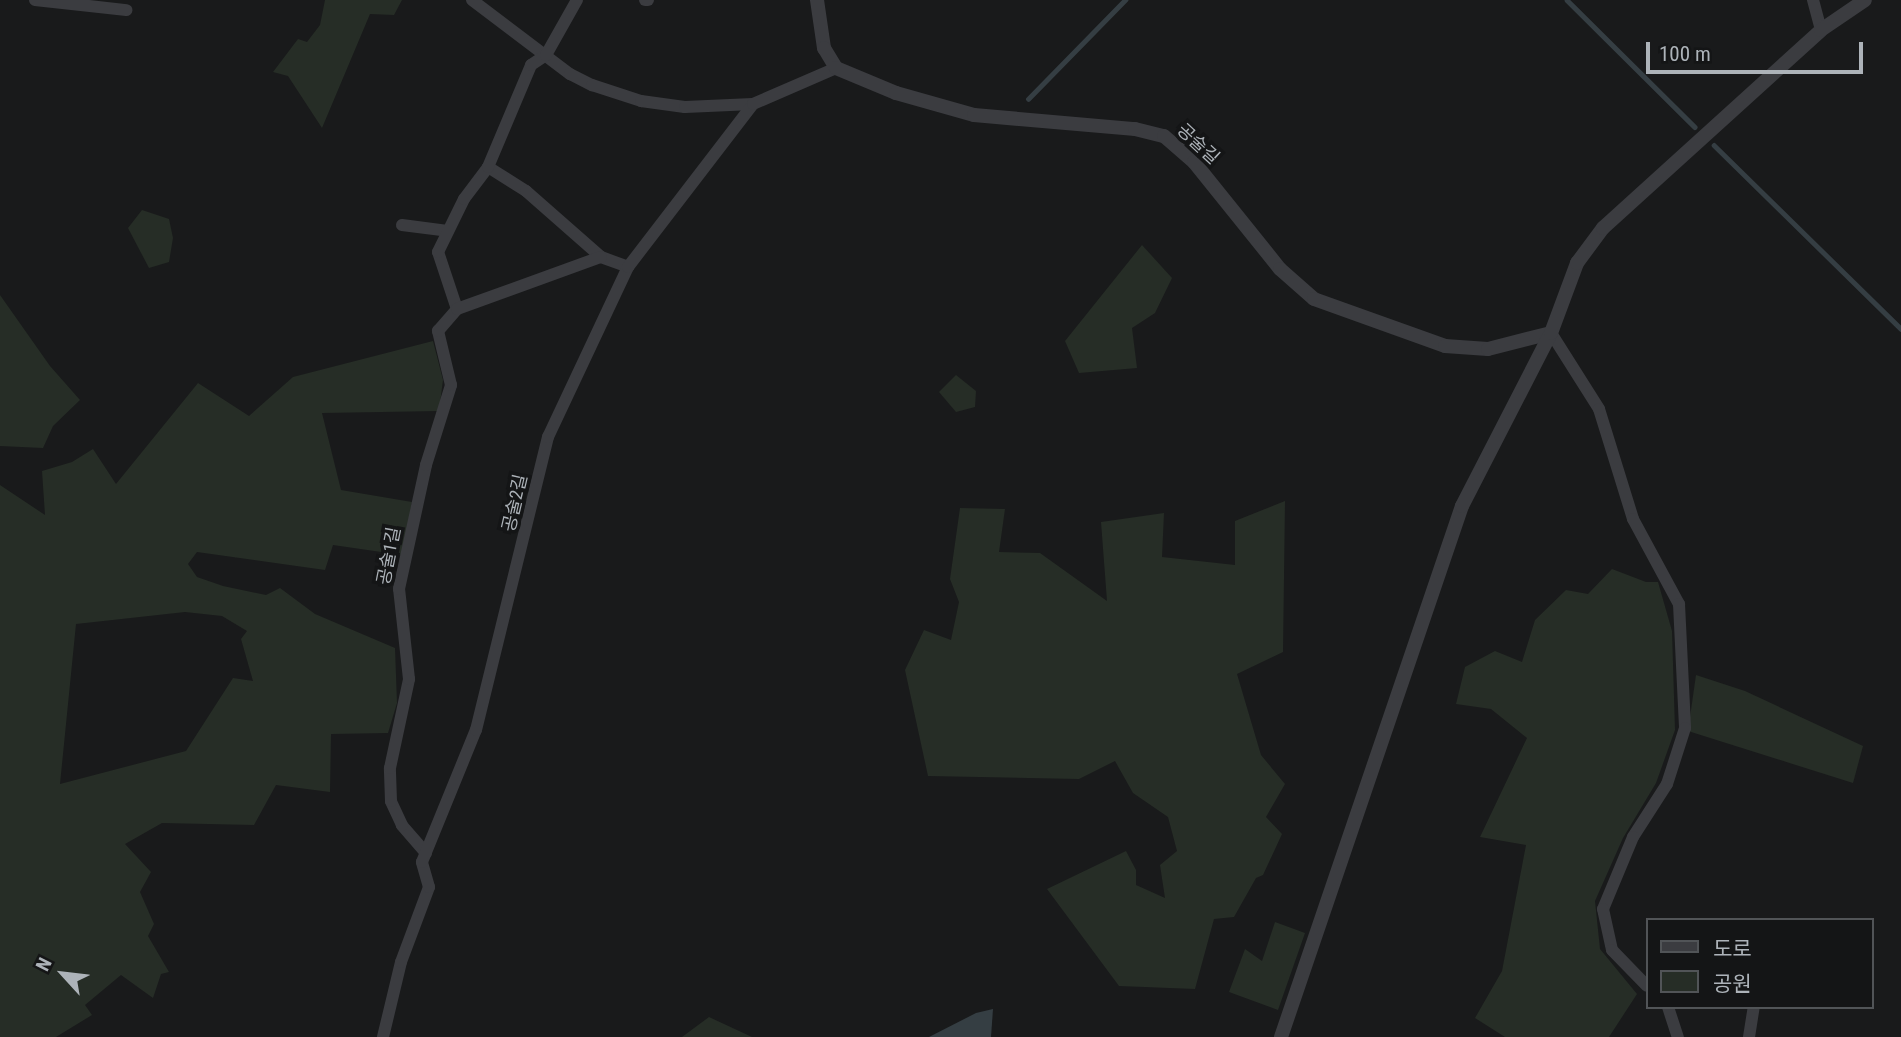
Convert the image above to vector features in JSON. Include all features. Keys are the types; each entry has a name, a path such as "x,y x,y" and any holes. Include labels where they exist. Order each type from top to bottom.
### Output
{"street":[{"path":"35,0 126,10"},
{"path":"472,0 546,55 592,85 641,101 685,107 753,104"},
{"path":"577,0 546,55 531,65 488,167 464,199 438,252 457,309 601,257"},
{"path":"817,0 824,48 836,68"},
{"path":"1812,0 1821,30"},
{"path":"1281,1037 1462,506 1551,333 1577,263 1603,228 1821,30 1866,0"},
{"name":"공술2길","path":"383,1037 401,962 429,887 422,862 476,730 548,437 628,267 753,104 836,68"},
{"name":"공술길","path":"836,68 896,93 974,115 1135,129 1164,136 1194,162 1280,270 1314,299 1394,331 1445,346 1488,349 1551,333"},
{"path":"488,167 526,191 601,257 628,267"},
{"path":"402,225 448,231"},
{"name":"공술1길","path":"426,853 402,825 391,801 390,768 409,679 399,589 426,465 451,385 438,331 457,309"},
{"path":"1551,333 1599,409 1633,519 1679,604 1685,728 1667,784 1633,837 1602,909 1612,950 1646,985"},
{"path":"1669,1009 1678,1037"},
{"path":"1749,1037 1754,1009"}],"green space":[{"path":"325,0 402,0 394,15 370,14 322,128 288,76 273,72 298,39 307,42 320,25"},
{"path":"142,210 169,219 173,238 169,262 149,268 128,228"},
{"path":"1142,245 1172,278 1155,313 1132,328 1137,368 1079,373 1065,341"},
{"path":"0,295 50,366 80,400 53,426 43,448 0,446"},
{"path":"433,341 443,380 439,411 322,413 341,490 412,502 402,555 333,545 325,570 197,552 188,564 197,577 223,586 266,595 280,588 315,614 395,648 397,703 388,733 331,734 330,792 276,785 254,825 162,823 125,844 151,872 140,892 154,924 148,936 169,972 161,974 153,998 121,975 85,1005 92,1015 56,1037 0,1037 0,485 45,515 42,471 72,462 93,449 116,484 198,383 249,416 293,377","holes":["185,612 222,616 247,631 241,639 253,681 233,678 186,751 60,784 76,624"]},
{"path":"956,375 976,391 975,407 956,412 939,392"},
{"path":"1285,501 1283,652 1237,674 1261,755 1285,784 1266,817 1282,834 1263,875 1256,878 1234,917 1214,919 1195,989 1119,986 1047,889 1126,851 1136,870 1136,885 1165,898 1160,865 1177,851 1168,817 1133,793 1115,761 1079,779 928,776 905,670 924,630 951,640 959,602 950,579 960,508 1005,509 999,552 1040,553 1107,601 1101,522 1164,513 1162,557 1235,565 1235,521"},
{"path":"1612,569 1646,582 1658,582 1672,631 1675,730 1656,783 1623,838 1595,901 1600,949 1637,994 1609,1037 1505,1037 1475,1018 1502,971 1526,845 1480,837 1527,738 1491,709 1456,704 1465,667 1495,651 1522,662 1535,620 1566,590 1588,594"},
{"path":"1696,675 1745,691 1863,746 1853,783 1688,731"},
{"path":"1275,922 1305,933 1278,1010 1229,992 1245,949 1262,961"},
{"path":"709,1017 752,1037 682,1037"}],"shaded area":[{"path":"993,1009 991,1037 929,1037 976,1013"}],"waterway":[{"path":"1028,99 1125,0"},
{"path":"1567,0 1695,127"},
{"path":"1714,145 1901,329"}]}
